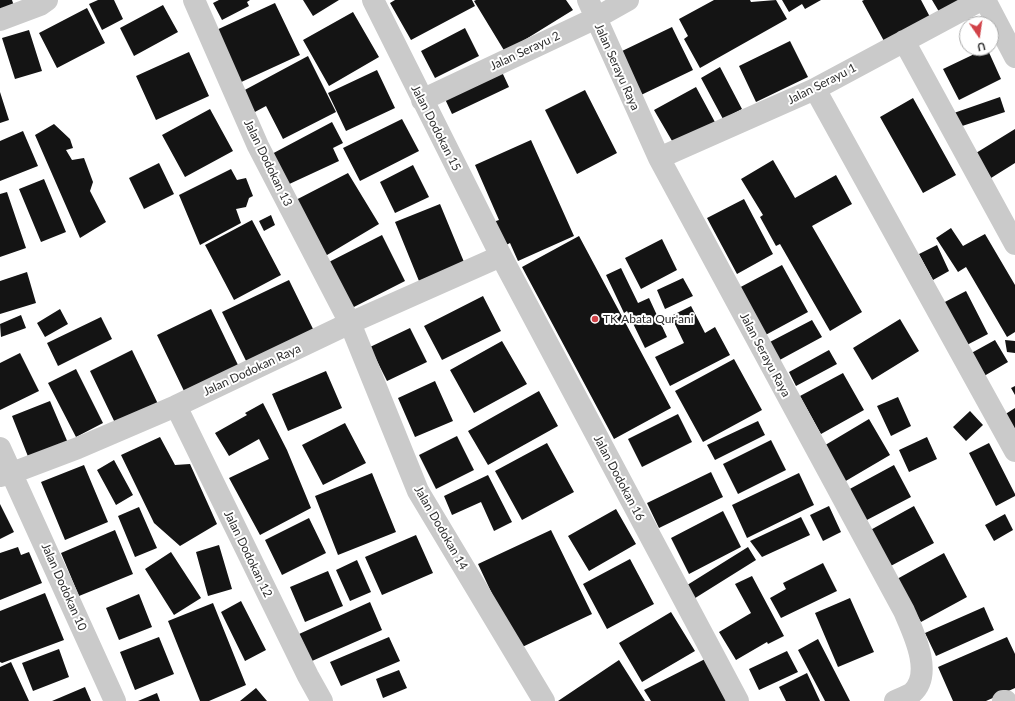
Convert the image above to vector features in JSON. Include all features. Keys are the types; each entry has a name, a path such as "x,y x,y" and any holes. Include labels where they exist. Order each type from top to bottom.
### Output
{"street":[{"path":"0,20 40,5 47,0"},
{"name":"Jalan Dodokan 13","path":"194,0 258,146 350,323"},
{"name":"Jalan Dodokan 15","path":"373,0 501,256"},
{"name":"Jalan Serayu 2","path":"422,100 592,9 628,0"},
{"name":"Jalan Serayu 1","path":"659,158 815,89 982,0"},
{"path":"985,0 1015,57"},
{"name":"Jalan Serayu Raya","path":"592,9 659,158 904,611 916,640 922,664 921,677 911,698"},
{"path":"904,41 1015,244"},
{"path":"815,89 1015,451"},
{"name":"Jalan Dodokan Raya","path":"6,475 78,448 176,406 350,323 501,256"},
{"name":"Jalan Dodokan 16","path":"501,256 738,701"},
{"name":"Jalan Dodokan 14","path":"350,323 418,492 544,701"},
{"name":"Jalan Dodokan 12","path":"176,406 308,676 322,701"},
{"name":"Jalan Dodokan 10","path":"0,448 6,475 115,701"}],"building":[{"path":"0,0 12,0 15,9 0,12"},
{"path":"98,0 114,0 123,19 102,30 89,4"},
{"path":"219,0 250,0 247,2 249,6 222,20 213,3"},
{"path":"303,0 339,0 313,16"},
{"path":"395,0 472,0 475,6 411,40 390,3"},
{"path":"566,0 573,10 505,52 474,1"},
{"path":"714,0 750,0 751,2 776,0 787,19 700,68 684,39 688,36 679,19"},
{"path":"782,0 821,0 805,9 802,4 789,12"},
{"path":"921,0 930,17 884,41 862,1"},
{"path":"932,0 968,0 941,15"},
{"path":"275,3 300,55 237,84 212,32"},
{"path":"163,5 178,32 134,56 120,28"},
{"path":"87,8 105,43 57,68 39,33"},
{"path":"353,12 379,57 329,86 303,40"},
{"path":"672,27 693,70 641,95 620,52"},
{"path":"465,28 479,56 435,78 421,51"},
{"path":"29,30 42,71 15,79 2,38"},
{"path":"790,41 808,77 756,102 739,66"},
{"path":"189,52 209,96 156,120 136,76"},
{"path":"308,56 336,112 283,139 266,106 253,113 241,92"},
{"path":"970,56 991,56 1001,79 959,100 943,69"},
{"path":"720,67 742,109 723,119 701,78"},
{"path":"377,70 395,108 346,131 328,93"},
{"path":"502,72 509,87 452,114 445,99"},
{"path":"696,87 716,124 675,146 654,110"},
{"path":"585,90 617,153 577,174 545,110"},
{"path":"0,92 9,120 0,123"},
{"path":"1000,97 1005,112 956,128 951,114"},
{"path":"913,98 956,175 923,193 880,117"},
{"path":"210,109 233,151 185,177 162,135"},
{"path":"402,119 419,151 360,181 343,148"},
{"path":"332,122 343,143 333,148 339,161 285,186 268,156"},
{"path":"54,124 70,139 73,148 66,150 72,160 84,158 93,182 90,191 106,222 80,238 35,135"},
{"path":"1015,129 1015,163 991,178 976,153"},
{"path":"23,131 38,166 0,181 0,141"},
{"path":"531,140 574,236 518,261 510,243 504,246 493,222 499,220 475,165"},
{"path":"773,160 795,198 836,175 852,204 812,226 862,312 830,331 780,244 776,246 760,217 763,215 741,179"},
{"path":"159,163 174,194 144,209 129,178"},
{"path":"413,165 429,197 395,213 380,182"},
{"path":"231,169 237,180 246,178 253,196 249,198 246,207 236,209 241,223 200,245 179,195"},
{"path":"348,173 379,224 322,258 290,203"},
{"path":"44,179 66,232 41,242 19,189"},
{"path":"7,192 26,248 0,257 0,194"},
{"path":"744,199 773,254 737,274 707,218"},
{"path":"440,204 464,262 419,281 395,222"},
{"path":"271,215 275,225 264,231 259,221"},
{"path":"252,220 281,275 234,300 205,245"},
{"path":"951,228 963,246 985,234 1015,285 1015,332 1007,337 966,267 958,272 936,238"},
{"path":"382,235 405,281 348,310 325,264"},
{"path":"579,236 671,408 614,439 522,267"},
{"path":"662,239 677,270 641,289 625,258"},
{"path":"937,245 949,271 933,280 919,254"},
{"path":"782,265 808,312 760,338 735,290"},
{"path":"621,268 638,303 649,298 667,337 645,348 627,311 624,313 606,275"},
{"path":"27,272 36,303 0,314 0,281"},
{"path":"683,278 693,296 665,309 657,290"},
{"path":"289,280 316,335 249,367 222,312"},
{"path":"966,291 988,334 963,347 941,304"},
{"path":"483,296 501,331 442,360 424,326"},
{"path":"691,306 705,333 715,327 730,355 670,386 655,357 684,343 671,316"},
{"path":"60,309 68,324 45,337 37,323"},
{"path":"211,309 238,365 184,391 157,335"},
{"path":"21,315 26,328 1,337 0,324"},
{"path":"101,317 112,339 58,366 47,343"},
{"path":"900,319 919,351 872,380 853,348"},
{"path":"812,320 822,337 776,362 766,344"},
{"path":"410,328 427,362 387,381 370,347"},
{"path":"995,340 1008,362 979,379 966,356"},
{"path":"1005,340 1015,341 1015,353 1007,352"},
{"path":"502,341 527,384 474,413 450,370"},
{"path":"132,350 158,404 116,425 90,371"},
{"path":"829,350 837,364 796,386 789,372"},
{"path":"20,353 39,391 0,410 0,363"},
{"path":"734,359 762,410 703,442 675,391"},
{"path":"76,369 103,423 76,437 48,383"},
{"path":"326,371 342,408 288,431 272,394"},
{"path":"843,373 864,410 821,434 800,396"},
{"path":"435,381 453,421 415,437 398,398"},
{"path":"1015,386 1015,395 1011,388"},
{"path":"539,391 558,426 488,465 468,431"},
{"path":"898,397 911,426 891,436 877,406"},
{"path":"50,401 68,443 29,459 12,416"},
{"path":"263,403 287,450 311,508 260,535 229,478 269,459 259,439 229,456 215,433 247,415 245,413"},
{"path":"1015,408 1015,434 1004,415"},
{"path":"970,411 983,425 966,441 953,427"},
{"path":"678,414 692,442 642,467 628,439"},
{"path":"869,419 890,455 844,482 822,447"},
{"path":"758,421 765,435 715,460 707,445"},
{"path":"345,423 366,463 323,485 302,445"},
{"path":"457,436 474,470 436,489 419,455"},
{"path":"160,437 175,465 190,464 217,524 180,546 154,523 121,455"},
{"path":"927,437 937,459 909,472 899,450"},
{"path":"771,440 786,470 738,494 723,464"},
{"path":"547,443 574,492 522,520 495,471"},
{"path":"989,443 1015,494 1015,496 996,506 969,453"},
{"path":"114,460 133,495 116,505 97,470"},
{"path":"84,465 108,522 65,540 41,482"},
{"path":"894,465 911,497 863,522 846,491"},
{"path":"711,472 723,497 659,528 647,503"},
{"path":"372,473 396,532 338,555 315,496"},
{"path":"799,473 814,505 747,538 732,505"},
{"path":"488,475 512,522 494,531 481,502 452,515 444,496"},
{"path":"0,504 14,532 0,539"},
{"path":"829,506 841,532 823,541 810,515"},
{"path":"914,506 934,543 885,569 865,533"},
{"path":"139,507 157,548 135,557 118,516"},
{"path":"616,509 636,544 589,571 568,536"},
{"path":"723,511 741,547 689,574 671,538"},
{"path":"1005,514 1013,530 994,541 985,525"},
{"path":"801,517 810,535 762,557 750,541"},
{"path":"309,518 326,553 282,575 265,540"},
{"path":"115,530 133,574 79,596 61,553"},
{"path":"551,530 592,614 518,649 478,564"},
{"path":"416,535 433,573 382,595 365,557"},
{"path":"219,545 232,589 208,596 196,552"},
{"path":"18,547 21,555 29,552 42,583 0,600 0,553"},
{"path":"748,547 756,560 692,600 684,587"},
{"path":"171,552 201,598 174,615 145,569"},
{"path":"944,553 967,597 921,622 897,579"},
{"path":"630,559 654,604 607,629 583,584"},
{"path":"357,560 371,592 350,601 336,570"},
{"path":"823,563 837,591 781,618 770,598 786,589 783,583"},
{"path":"328,571 343,606 305,622 290,587"},
{"path":"752,576 784,636 768,644 767,642 736,660 719,632 751,613 735,584"},
{"path":"45,593 64,640 2,663 0,662 0,611"},
{"path":"139,594 152,627 119,640 106,608"},
{"path":"850,598 874,652 838,667 815,613"},
{"path":"241,601 266,650 245,661 221,612"},
{"path":"370,602 382,630 312,661 299,634"},
{"path":"213,603 246,685 209,701 200,701 168,621"},
{"path":"984,607 994,630 936,656 925,633"},
{"path":"671,612 695,651 642,682 619,643"},
{"path":"159,637 174,674 135,690 120,652"},
{"path":"389,637 400,661 341,686 330,662"},
{"path":"1007,637 1015,654 1015,688 986,701 953,701 938,667"},
{"path":"818,639 850,701 825,701 798,650"},
{"path":"59,649 69,677 33,691 22,663"},
{"path":"787,651 798,672 759,690 749,669"},
{"path":"707,658 728,701 651,701 644,690"},
{"path":"619,660 645,701 558,701"},
{"path":"11,662 29,701 0,701 0,667"},
{"path":"399,670 407,688 383,698 376,679"},
{"path":"807,673 820,701 786,701 779,687"},
{"path":"85,687 91,701 52,701"},
{"path":"256,688 267,701 240,701"},
{"path":"157,693 160,701 138,701"}],"place":[{"name":"TK Abata Qur'ani","path":"595,319"}]}
